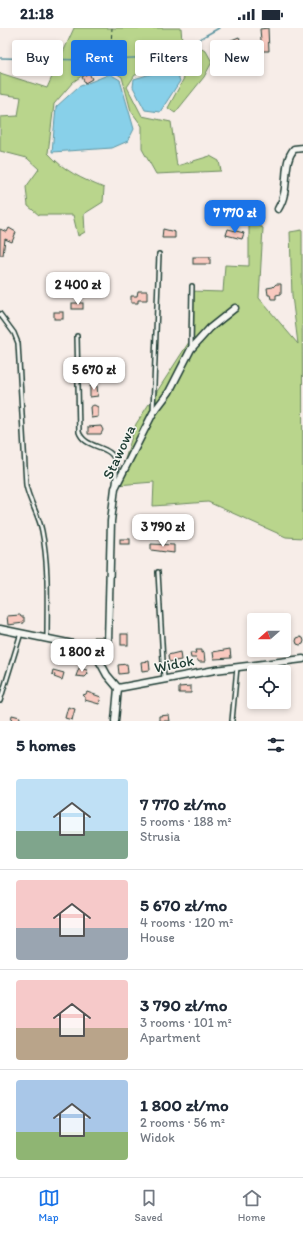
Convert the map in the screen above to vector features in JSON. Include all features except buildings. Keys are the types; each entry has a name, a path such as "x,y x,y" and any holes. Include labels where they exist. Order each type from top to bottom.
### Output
{"street":[{"path":"278,209 283,201 286,189 290,153 294,149 303,148"},
{"name":"Stawowa","path":"100,662 105,655 108,642 111,521 115,488 153,413 169,392 191,349 210,328 235,308"},
{"path":"0,629 73,644 90,650 118,688 115,721"},
{"name":"Widok","path":"118,688 238,667 303,659"}],"lane":[{"path":"153,413 159,254"},
{"path":"191,349 192,286"},
{"path":"0,314 14,333 18,343 26,485 28,496 42,529 46,556 47,639"},
{"path":"77,336 79,432 84,441 110,452 114,458 116,463 115,488"},
{"path":"158,572 164,679"},
{"path":"0,701 21,633"},
{"path":"232,721 238,667"}],"path":[{"path":"111,40 112,28"}],"green space":[{"path":"74,28 181,28 182,40 135,40 135,75 127,87 142,116 171,122 177,166 210,156 219,161 221,171 156,174 142,149 142,126 131,111 122,77 120,76 127,76 127,40 71,40 71,76 82,76 73,82 54,104 48,153 67,170 104,188 103,202 84,214 85,232 78,236 73,215 39,215 28,206 26,187 39,169 27,158 0,151 0,117 18,116 21,97 0,94 0,73 47,88 52,76 63,76 63,52"},
{"path":"202,49 206,51 210,58 210,66 204,77 175,113 168,108 184,78 182,76 202,76"},
{"path":"249,221 263,228 259,298 298,344 292,296 290,232 302,230 303,538 286,537 208,502 153,506 154,482 117,485 136,424 189,342 190,291 223,292 225,265 249,266"}],"water":[{"path":"105,76 113,76 120,80 134,129 128,141 112,148 52,152 56,107 78,87"},
{"path":"144,76 178,76 180,81 160,112 145,110 133,87 134,79"}],"waterway":[{"path":"0,58 85,60 156,57 194,42 219,28"}]}
